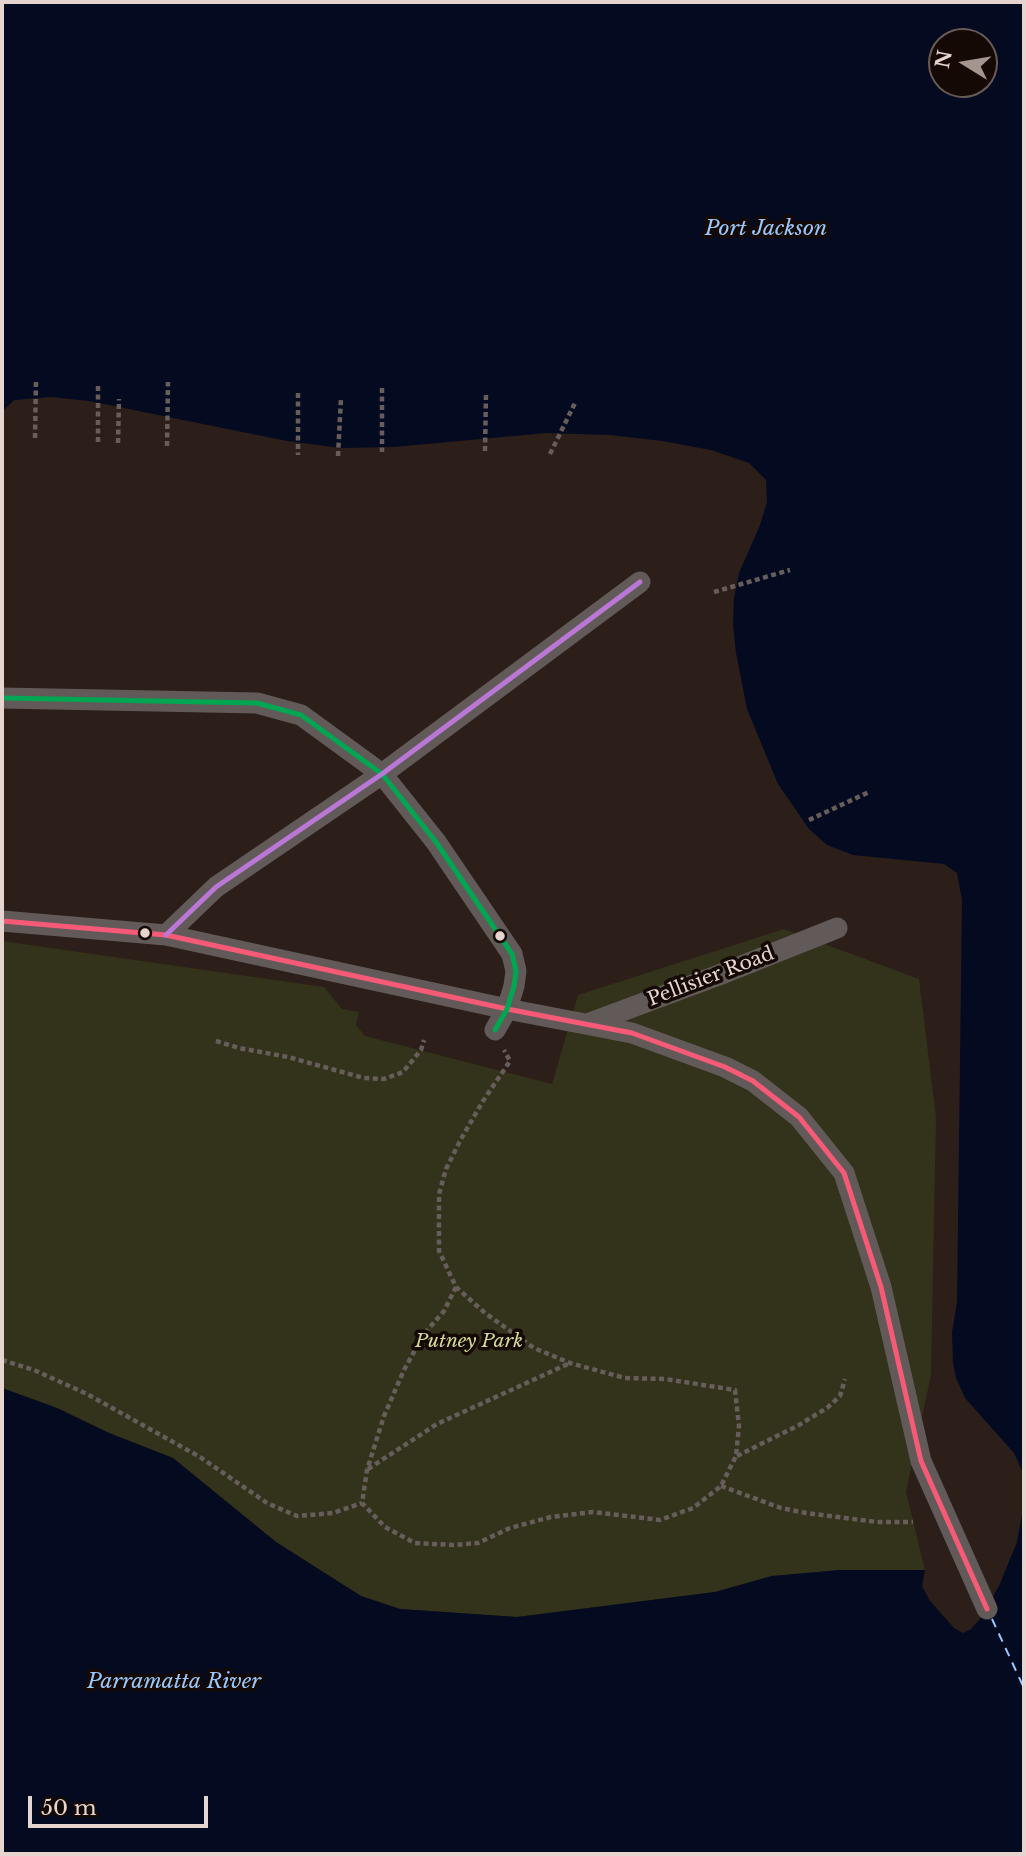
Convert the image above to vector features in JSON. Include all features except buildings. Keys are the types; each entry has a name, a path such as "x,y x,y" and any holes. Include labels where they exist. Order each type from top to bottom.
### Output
{"street":[{"path":"166,934 216,887 382,774 640,582"},
{"path":"2,698 257,703 301,715 382,774 436,842 512,954 516,971 508,1009 495,1030"},
{"name":"Pellisier Road","path":"2,921 166,934 508,1009 632,1033 725,1067 753,1082 799,1117 844,1173 881,1287 921,1461 987,1609"},
{"name":"Pellisier Road","path":"584,1024 837,928"}],"path":[{"path":"35,438 36,380"},
{"path":"167,446 169,382"},
{"path":"97,386 98,442"},
{"path":"382,388 382,452"},
{"path":"298,393 298,454"},
{"path":"485,451 486,394"},
{"path":"338,456 341,398"},
{"path":"118,443 119,399"},
{"path":"550,454 575,403"},
{"path":"714,592 790,570"},
{"path":"810,820 869,792"},
{"path":"362,1503 385,1527 415,1544 478,1543 510,1528 551,1517 593,1512 660,1520 693,1508 721,1486 736,1456 739,1426 735,1390 665,1379 625,1378 570,1363 534,1348 485,1313 456,1287 439,1251 439,1194 446,1169 461,1139 510,1061 495,1030"},
{"path":"216,1041 364,1078 384,1079 403,1072 421,1050 424,1040"},
{"path":"362,1503 367,1470 384,1416 404,1370 424,1334 444,1311 456,1287"},
{"path":"2,1360 34,1370 87,1394 200,1457 267,1503 296,1516 333,1513 362,1503"},
{"path":"367,1470 437,1424 570,1363"},
{"path":"736,1456 827,1408 840,1396 845,1379"},
{"path":"721,1486 781,1508 806,1513 877,1522 914,1522"}],"green space":[{"name":"Putney Park","path":"784,929 919,979 936,1117 931,1375 906,1492 925,1570 840,1570 772,1576 715,1592 517,1617 400,1609 361,1596 276,1542 173,1458 109,1433 57,1408 2,1388 2,941 324,987 342,1009 359,1012 356,1025 365,1036 552,1084 578,995"}],"water":[{"name":"Port Jackson","path":"2,2 1024,2 1024,1485 1023,1473 1014,1453 965,1398 953,1363 952,1332 957,1302 962,900 957,873 944,864 853,855 827,845 809,829 778,784 747,709 733,625 734,598 739,573 767,502 766,480 749,463 711,450 610,435 546,433 394,447 341,448 287,441 89,401 51,397 14,400 2,412"},
{"name":"Parramatta River","path":"2,1388 57,1408 109,1433 173,1458 276,1542 361,1596 400,1609 517,1617 715,1592 772,1576 840,1570 925,1570 922,1586 930,1601 954,1628 963,1633 979,1620 999,1586 1017,1542 1024,1503 1024,1854 2,1854"}],"ferry route":[{"path":"992,1619 1024,1688"}],"transit line":[{"path":"166,935 216,887 382,774 640,582"},
{"path":"2,698 257,703 301,715 382,774 436,842 512,954 516,971 514,986 507,1009 495,1030"},
{"path":"2,921 166,935 507,1009 632,1033 725,1067 753,1081 799,1117 844,1173 881,1287 921,1461 987,1609"}]}
